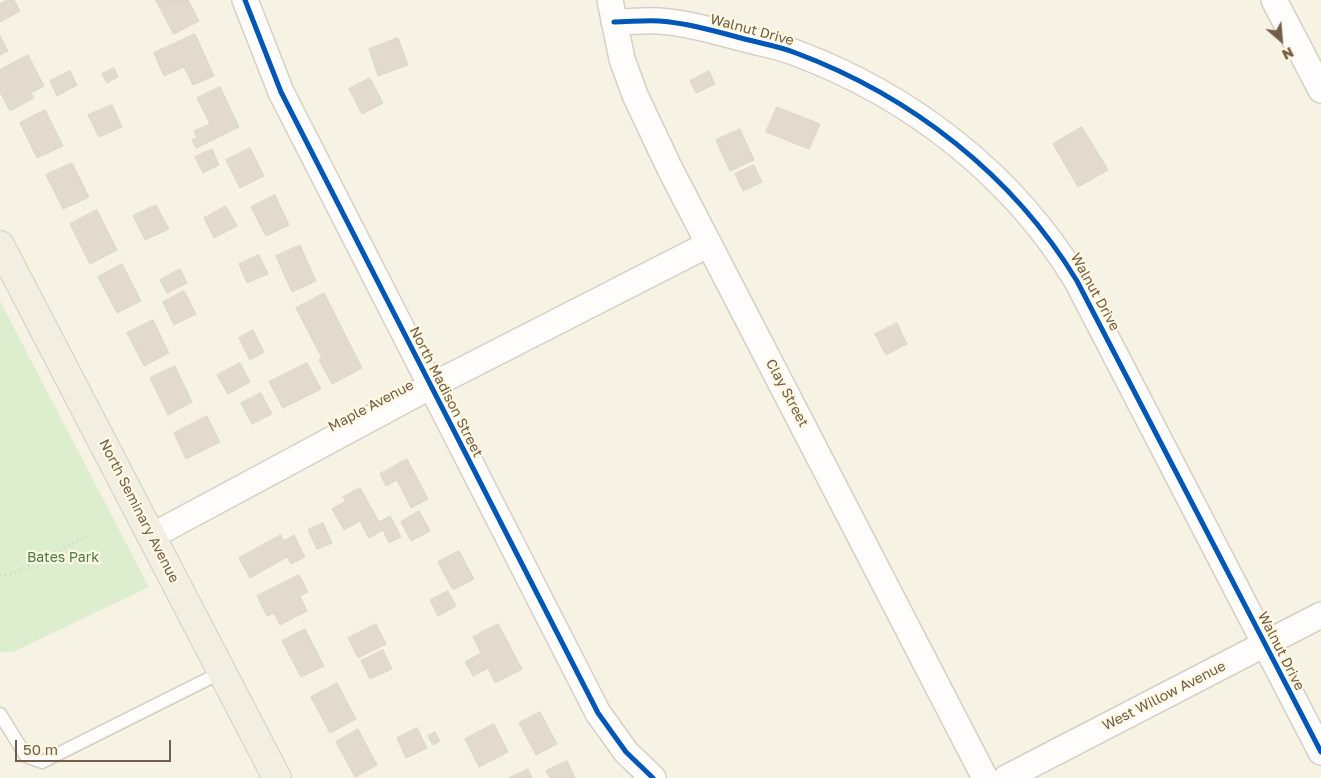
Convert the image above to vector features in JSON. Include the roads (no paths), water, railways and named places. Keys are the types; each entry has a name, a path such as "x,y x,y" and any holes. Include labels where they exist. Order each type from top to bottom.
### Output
{"main road":[{"name":"North Seminary Avenue","path":"0,245 277,778"}],"street":[{"name":"North Madison Street","path":"244,0 281,92 598,713 626,752 654,778"},
{"path":"1274,0 1321,90"},
{"name":"Clay Street","path":"612,11 622,59 635,96 709,244 985,778"},
{"name":"Walnut Drive","path":"612,11 705,28 794,52 836,70 876,90 951,138 998,179 1039,225 1077,281 1321,752"},
{"name":"Maple Avenue","path":"152,536 431,386 709,244"},
{"name":"West Willow Avenue","path":"1006,778 1321,615"}],"lane":[{"path":"0,714 26,756 42,762 222,672"}],"park label":[{"name":"Bates Park","path":"63,558"}]}
